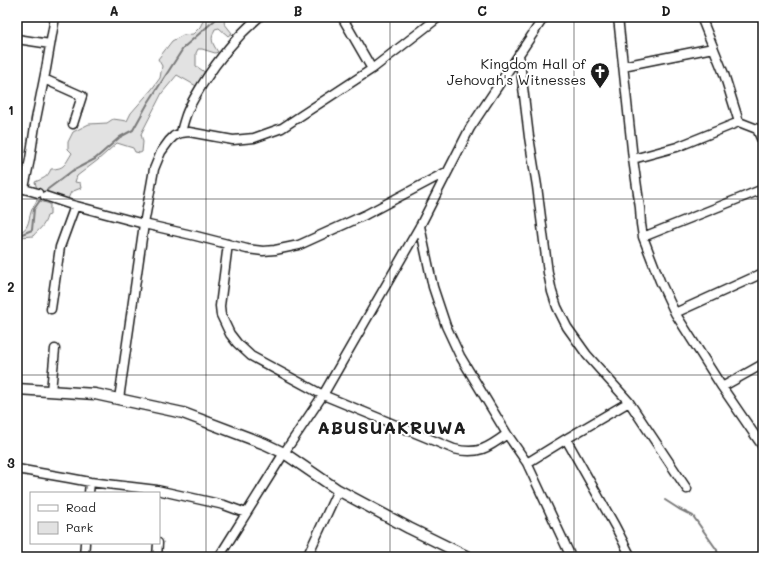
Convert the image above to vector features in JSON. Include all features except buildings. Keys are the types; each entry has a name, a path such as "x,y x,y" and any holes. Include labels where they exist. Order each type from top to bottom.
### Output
{"street":[{"path":"55,17 30,158 20,188 75,206 144,224 247,249 263,251 299,245 365,215 448,171"},
{"path":"181,133 193,100 211,70 224,52 244,30 259,17"},
{"path":"342,17 372,69"},
{"path":"119,399 144,224 154,169 161,152 169,141 174,136 189,132 233,140 254,138 282,128 372,69 439,17"},
{"path":"219,557 284,453 323,395 420,226 470,128 544,17"},
{"path":"618,17 633,159 643,236 660,281 675,313 722,387 763,447"},
{"path":"701,17 724,74 739,122"},
{"path":"17,39 50,44"},
{"path":"624,66 713,48"},
{"path":"519,54 548,273 557,307 567,327 587,355 629,402 687,489"},
{"path":"44,79 82,96 73,124"},
{"path":"633,159 677,147 739,122 760,129 763,144"},
{"path":"643,236 763,189"},
{"path":"50,309 60,247 75,206"},
{"path":"420,226 433,287 446,326 460,356 507,434 527,463 571,557"},
{"path":"228,244 220,306 221,315 230,334 250,356 323,395 446,446 471,451 488,447 507,434"},
{"path":"675,313 763,274"},
{"path":"51,391 55,349"},
{"path":"722,387 763,364"},
{"path":"17,389 95,394 183,413 265,444 284,453 338,490 409,528 468,557"},
{"path":"527,463 629,402"},
{"path":"566,439 631,557"},
{"path":"17,469 157,492"},
{"path":"90,482 90,492"},
{"path":"308,557 338,490"},
{"path":"160,493 224,505 246,513"},
{"path":"84,557 85,544"},
{"path":"158,544 158,557"}],"green space":[{"path":"205,17 226,17 224,23 232,33 228,36 219,28 215,29 212,41 218,52 215,53 198,49 196,53 196,66 206,73 198,87 177,75 162,93 141,134 143,142 142,152 135,152 133,148 117,143 77,176 75,182 80,183 81,188 71,192 67,201 37,189 35,182 47,176 51,169 62,167 68,160 72,153 68,149 68,142 73,132 89,124 107,123 113,119 127,121 131,113 160,78 162,66 158,59 172,41 183,35 193,34 200,27"},
{"path":"37,200 50,204 50,215 47,216 43,225 33,236 17,238 17,233 26,228 31,210"}],"waterway":[{"path":"17,236 32,230 34,209 48,189 72,171 95,159 120,137 133,130 148,103 184,47 215,20 216,17"},
{"path":"665,500 693,516 717,550 718,557"}],"place":[{"name":"Kingdom Hall of Jehovah's Witnesses","path":"600,89"}],"district":[{"name":"ABUSUAKRUWA","path":"392,428"}]}
